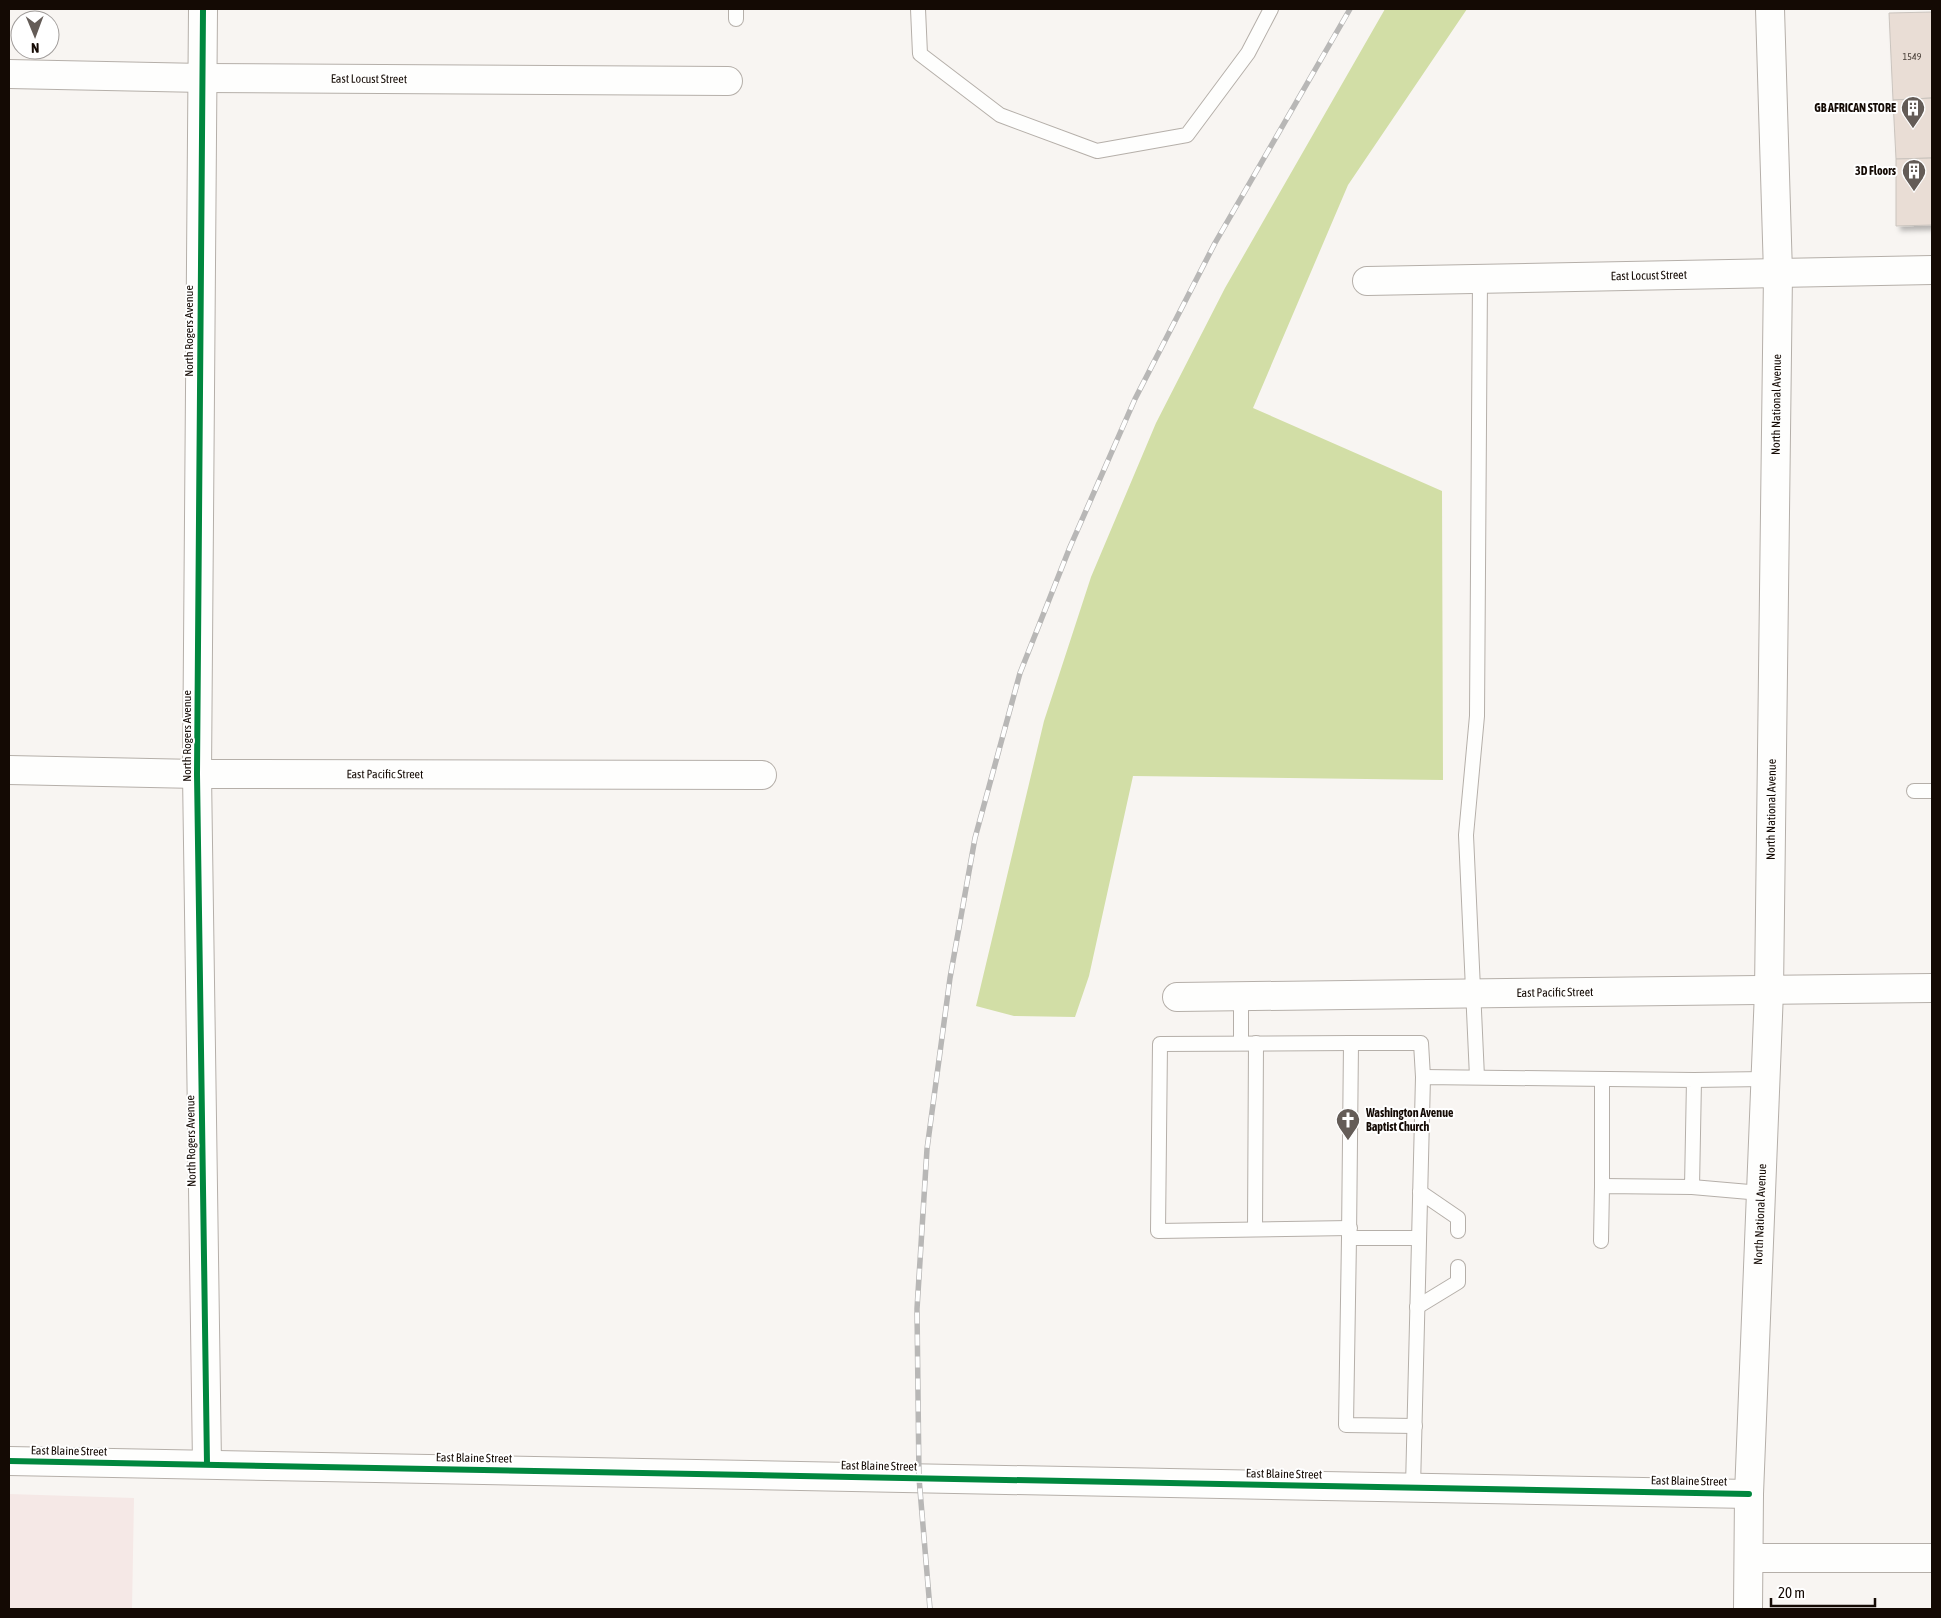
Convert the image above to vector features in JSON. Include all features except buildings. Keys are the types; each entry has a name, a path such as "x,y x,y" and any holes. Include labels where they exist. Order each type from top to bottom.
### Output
{"street":[{"name":"North Rogers Avenue","path":"203,9 197,774 207,1464"},
{"name":"North National Avenue","path":"1748,1609 1750,1558 1749,1494 1769,991 1778,273 1770,9"},
{"name":"East Locust Street","path":"9,74 203,78 728,81"},
{"name":"East Locust Street","path":"1367,281 1932,270"},
{"name":"East Pacific Street","path":"9,770 197,774 762,775"},
{"name":"East Pacific Street","path":"1177,997 1932,988"},
{"name":"East Blaine Street","path":"9,1461 1749,1494"},
{"path":"1750,1558 1932,1558"}],"lane":[{"path":"918,9 920,54 1000,115 1097,151 1187,135 1248,53 1271,9"},
{"path":"1476,1077 1466,835 1477,716 1480,279"},
{"path":"1914,791 1932,791"},
{"path":"1241,996 1241,1043"},
{"path":"1255,1229 1256,1043"},
{"path":"1350,1043 1350,1233 1346,1425 1415,1426"},
{"path":"1413,1487 1423,1076 1422,1043 1160,1044 1158,1231 1255,1229 1419,1238"},
{"path":"1423,1076 1694,1080 1765,1078"},
{"path":"1601,1240 1602,1078"},
{"path":"1692,1187 1694,1080"},
{"path":"1602,1186 1692,1187 1761,1193"},
{"path":"1420,1192 1458,1218 1458,1231"},
{"path":"1417,1307 1458,1282 1458,1266"}],"shaded area":[{"path":"9,1494 134,1498 132,1609 9,1609"}],"green space":[{"path":"1385,9 1467,9 1348,185 1253,408 1442,491 1443,780 1133,776 1089,976 1075,1017 1014,1016 976,1006 1044,721 1091,577 1156,423 1225,288"}],"railway":[{"path":"930,1609 919,1478 917,1309 927,1149 950,978 975,838 1020,673 1070,547 1135,399 1215,243 1350,9"}],"cycle path":[{"path":"203,9 197,774 207,1464"},
{"path":"9,1461 1749,1494"}],"place":[{"name":"GB AFRICAN STORE","path":"1913,129"},
{"name":"3D Floors","path":"1914,192"},
{"name":"Washington Avenue Baptist Church","path":"1348,1141"}]}
